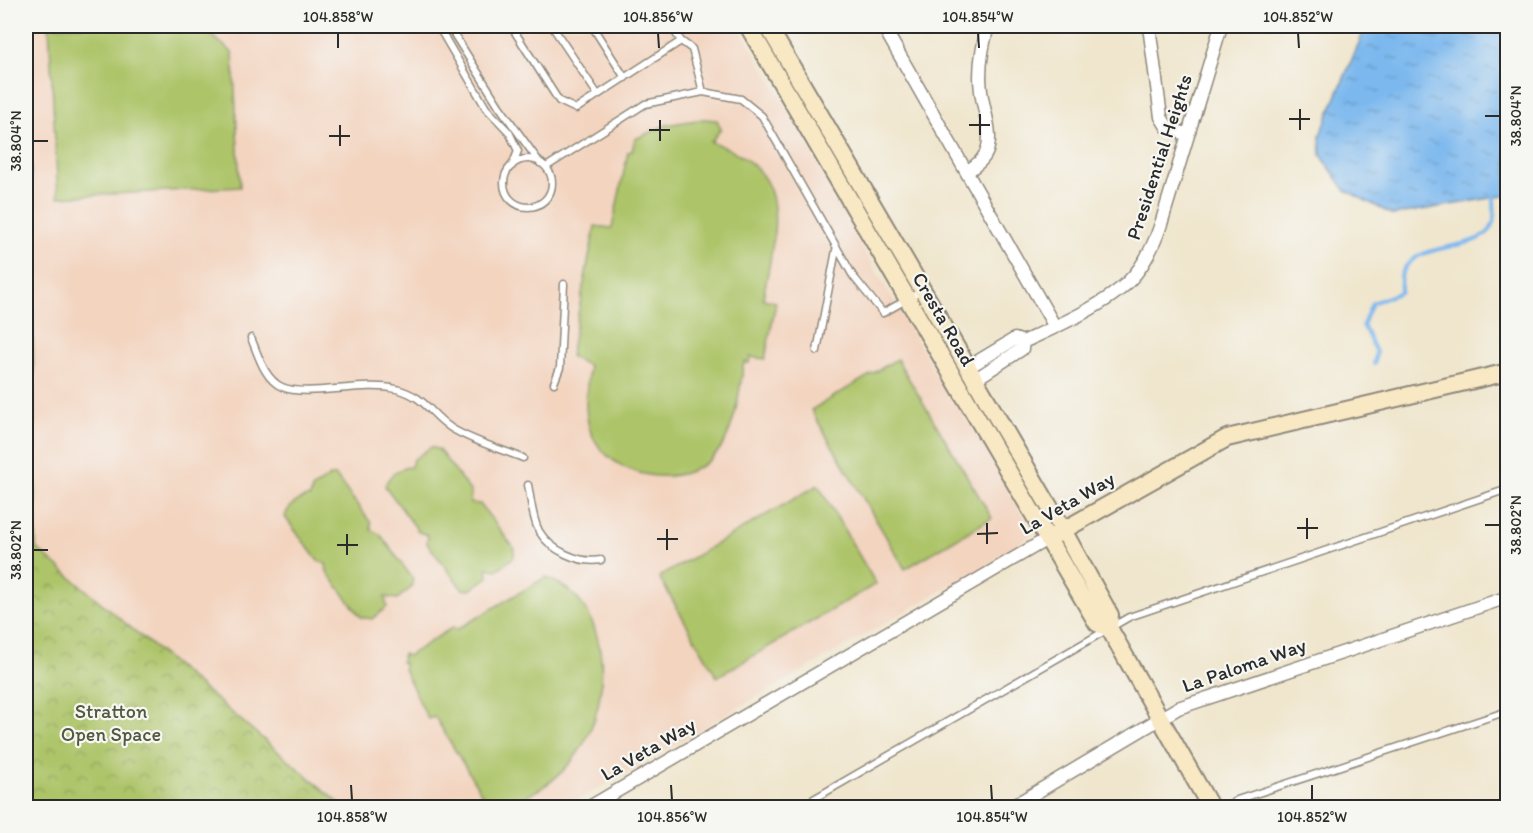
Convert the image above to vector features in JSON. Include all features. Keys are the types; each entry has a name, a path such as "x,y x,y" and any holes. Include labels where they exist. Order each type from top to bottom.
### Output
{"main road":[{"name":"Cresta Road","path":"748,26 915,295 971,374 1063,530 1077,573"},
{"name":"Cresta Road","path":"768,26 1047,539 1110,615 1109,628 1211,807"},
{"name":"La Veta Way","path":"1047,539 1227,438 1508,372"}],"street":[{"path":"883,26 1055,327"},
{"path":"967,172 983,159 988,148 989,136 980,88 983,43 988,26"},
{"path":"1149,26 1161,117 1167,127 1188,135"},
{"name":"Presidential Heights","path":"971,374 1022,349 1023,342 1055,327 1119,289 1128,282 1143,262 1161,224 1221,26"},
{"name":"La Veta Way","path":"588,807 1047,539"},
{"name":"La Paloma Way","path":"1010,807 1178,708 1508,597"}],"lane":[{"path":"438,26 486,108 509,132 518,151 504,179 506,194 517,205 525,207 541,203 547,198 552,183 543,165 499,106 449,26"},
{"path":"511,26 559,100 576,109 681,41"},
{"path":"552,26 598,95"},
{"path":"592,26 625,78"},
{"path":"671,26 681,41 692,49 703,92"},
{"path":"512,166 525,160 543,165 645,104 703,92 741,99 762,116 836,249 853,276 883,313 915,295"},
{"path":"817,351 836,249"},
{"path":"554,383 560,368 564,284"},
{"path":"251,338 270,378 283,388 301,391 372,385 398,389 419,398 449,426 460,433 523,458"},
{"path":"528,485 535,519 545,539 571,556 593,561 601,560"},
{"path":"798,807 1129,617 1508,489"},
{"path":"1224,807 1237,800 1508,711"}],"shaded area":[{"path":"26,26 739,26 815,156 843,215 949,394 980,440 1033,533 1000,557 566,807 344,807 36,548 29,46 26,39"}],"green space":[{"path":"49,26 200,26 233,53 240,187 58,197"},
{"name":"Stratton Open Space","path":"26,39 29,46 36,548 344,807 26,807"},
{"path":"703,119 717,120 721,129 711,142 738,154 757,169 768,186 774,205 774,226 763,299 776,302 765,359 750,357 749,363 744,362 734,416 722,446 708,461 691,471 672,476 652,475 632,471 614,461 600,448 590,430 587,414 589,366 570,356 595,226 612,228 628,152 632,151 635,139 666,125"},
{"path":"897,359 992,518 905,569 811,410"},
{"path":"431,447 439,450 471,492 470,503 480,504 514,548 514,557 497,570 487,568 488,577 470,590 462,589 427,543 428,535 419,532 385,486 399,470 411,467 413,460"},
{"path":"330,476 336,476 371,523 371,530 380,534 413,579 411,588 397,599 385,597 387,607 372,619 361,617 327,572 326,564 318,561 285,517 291,506 310,497 312,489"},
{"path":"818,485 876,584 717,677 659,577"},
{"path":"546,577 568,589 576,597 594,626 600,650 602,678 598,705 590,730 578,753 561,772 541,788 517,800 489,806 435,717 428,719 404,669 404,663 401,662 403,654 408,656 453,627 456,630"}],"water":[{"path":"1366,26 1507,26 1507,195 1393,215 1345,190 1321,155 1320,135"}],"waterway":[{"path":"1374,364 1376,352 1363,325 1372,303 1401,292 1402,273 1410,262 1422,254 1466,243 1489,232 1494,221 1494,197"}]}
